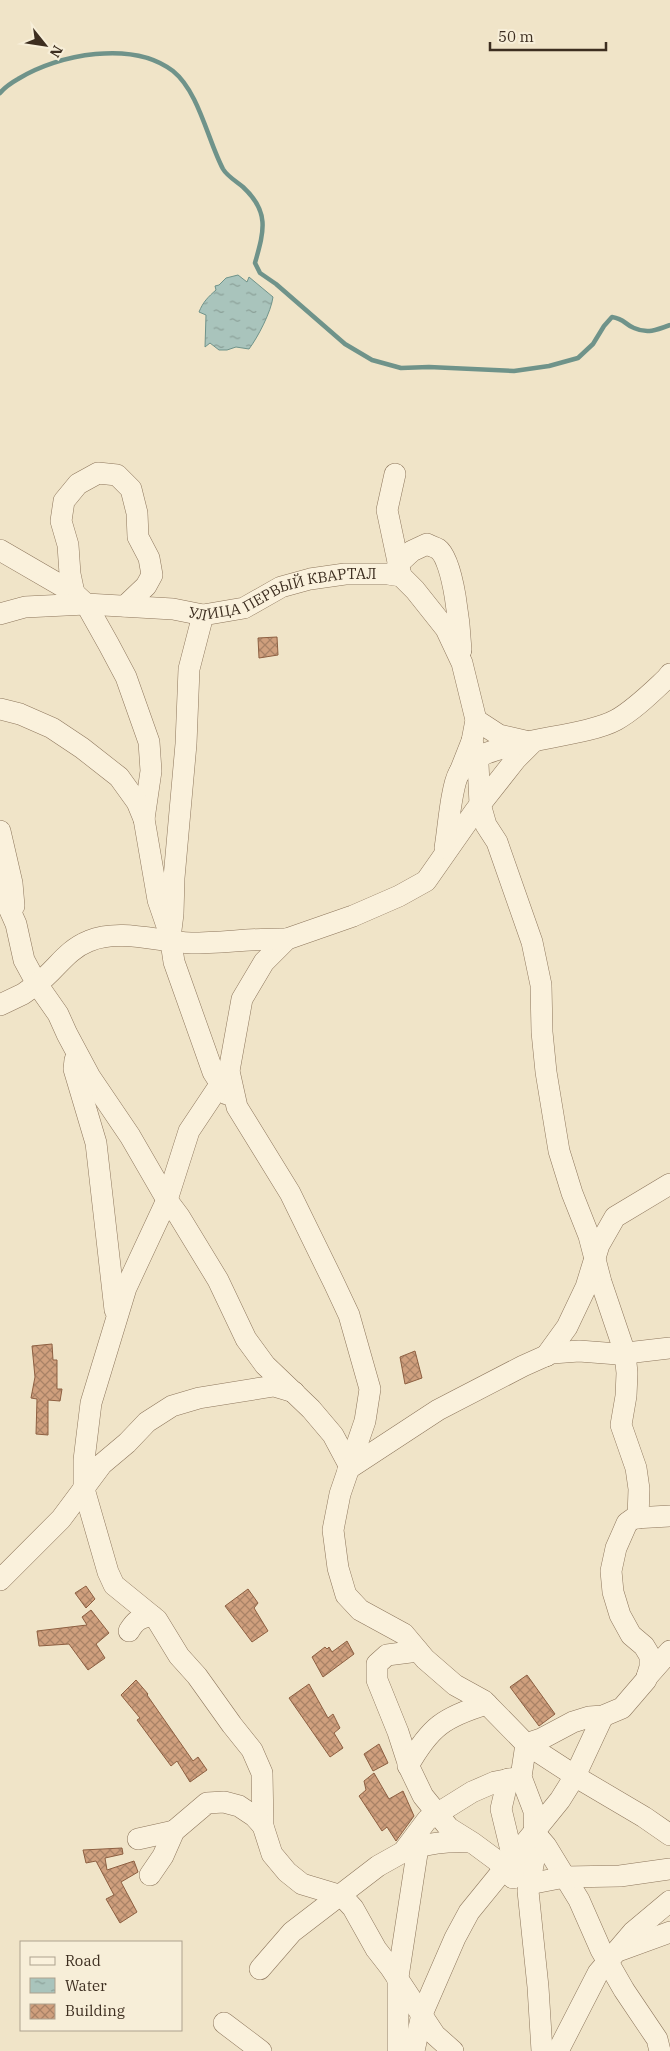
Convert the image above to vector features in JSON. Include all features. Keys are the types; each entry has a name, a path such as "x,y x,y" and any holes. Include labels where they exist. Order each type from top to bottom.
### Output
{"street":[{"path":"125,606 146,586 152,574 149,558 138,537 137,513 131,489 117,475 98,473 78,484 64,501 61,521 68,545 70,574 80,599 126,677 149,742 151,771 144,819"},
{"path":"395,474 387,510 399,570"},
{"path":"399,570 412,551 427,544 439,549 448,564 450,573 459,620 462,663"},
{"path":"0,550 80,599"},
{"name":"УЛИЦА ПЕРВЫЙ КВАРТАЛ","path":"0,614 25,607 80,599 125,606 173,609 202,615 244,608 280,587 310,579 345,574 388,574 399,570 446,629 462,663 476,720"},
{"path":"170,938 186,744 189,669 202,615"},
{"path":"474,749 512,746 578,733 615,720 670,674"},
{"path":"0,709 20,714 52,728 119,777 137,802 144,819 158,900 170,938 174,962 213,1072 225,1078 236,1106 290,1193 348,1316 370,1389 365,1420 340,1494 333,1530 338,1568 346,1595 360,1610 404,1634 418,1651 455,1685 487,1704 526,1744 575,1776 644,1816 670,1835"},
{"path":"533,742 499,734 476,720 474,749 478,764 480,804 486,825 497,842 532,942 541,985 545,1062 559,1151 572,1193 589,1236 625,1353 627,1373 626,1396 621,1425 636,1468 639,1489 638,1518"},
{"path":"0,1005 37,984 74,948 91,940 112,936 170,938 192,943 287,939 353,916 398,896 426,881 480,804 516,759 533,742"},
{"path":"443,856 459,774 474,749"},
{"path":"0,831 12,883 16,924 24,960 37,984 58,1014 90,1077 147,1163 167,1200 179,1216 218,1280 246,1338 265,1365 311,1409 333,1435 348,1467"},
{"path":"0,888 16,924"},
{"path":"287,939 264,962 242,999 225,1078 189,1131 167,1200 135,1266 91,1403 84,1460 84,1489 108,1572 109,1591 157,1620 179,1656 197,1676 252,1750 262,1773 263,1826 272,1854 286,1872 302,1884 342,1896 353,1908 376,1950 398,1977 418,2008 436,2043 454,2051"},
{"path":"76,1050 74,1069 96,1143 117,1319"},
{"path":"546,1356 567,1326 586,1287 599,1245 616,1217 670,1184"},
{"path":"348,1467 438,1410 546,1356 579,1351 625,1353 670,1348"},
{"path":"0,1580 61,1519 102,1464 127,1443 147,1422 172,1406 199,1398 255,1388 274,1386 294,1392"},
{"path":"647,1677 650,1656 644,1646 630,1635 620,1615 613,1592 611,1570 616,1548 627,1523 634,1518 670,1516"},
{"path":"129,1631 135,1622 144,1617 152,1616"},
{"path":"418,1651 386,1654 377,1664 377,1680 398,1732 408,1766 423,1796 448,1828 507,1862 529,1889"},
{"path":"526,1744 541,1739 573,1722 590,1717 603,1716 622,1708 670,1651"},
{"path":"408,1766 421,1744 434,1728 452,1717 487,1704"},
{"path":"406,2051 418,2008 469,1912 507,1862 560,1800 575,1776 603,1716"},
{"path":"507,1862 501,1809 526,1744"},
{"path":"398,2051 398,1977 410,1850 427,1820 472,1792 495,1782 514,1778"},
{"path":"514,1778 534,1811 534,1855 529,1889 542,2051"},
{"path":"138,1839 174,1830 207,1803 224,1802 240,1806 254,1816 263,1826"},
{"path":"150,1875 163,1856 174,1830"},
{"path":"534,1832 546,1846 579,1900 610,1957 624,1990 657,2039 660,2051"},
{"path":"260,1969 292,1932 325,1906 342,1896 378,1866 410,1850 447,1841 473,1842"},
{"path":"529,1889 564,1877 620,1876 670,1869"},
{"path":"558,2051 589,1990 610,1957 633,1932 670,1901"},
{"path":"610,1957 633,1945 670,1932"},
{"path":"414,2051 418,2008"},
{"path":"224,2023 261,2051"}],"water":[{"path":"238,275 247,282 249,277 273,297 264,324 249,349 236,347 219,350 210,343 205,347 206,315 199,312 206,300 216,290 215,286 219,285 226,278"}],"building":[{"path":"277,637 278,655 259,658 258,638"},
{"path":"52,1344 53,1360 57,1360 57,1389 62,1389 60,1401 48,1400 48,1435 36,1434 37,1399 31,1398 35,1377 32,1346"},
{"path":"415,1351 422,1378 405,1384 400,1357"},
{"path":"86,1586 95,1599 86,1608 75,1593"},
{"path":"248,1589 258,1603 254,1608 268,1631 252,1642 225,1606"},
{"path":"91,1610 109,1633 96,1644 105,1658 88,1670 69,1644 39,1646 37,1631 87,1625 82,1617"},
{"path":"347,1641 354,1654 323,1677 312,1657 325,1647 327,1649 329,1647 332,1652"},
{"path":"527,1675 555,1714 539,1726 510,1687"},
{"path":"136,1680 148,1694 193,1761 198,1757 207,1770 190,1782 177,1761 171,1766 137,1720 140,1718 121,1695"},
{"path":"309,1684 328,1718 333,1714 340,1728 334,1733 343,1748 330,1757 289,1698"},
{"path":"379,1744 388,1763 373,1771 364,1754"},
{"path":"374,1773 389,1799 403,1791 414,1816 396,1841 387,1827 382,1831 359,1796 366,1790 364,1781"},
{"path":"122,1848 123,1854 105,1858 107,1870 134,1861 138,1872 121,1882 137,1912 120,1923 106,1899 114,1895 96,1861 86,1863 83,1850"}],"waterway":[{"path":"0,93 18,79 35,70 74,57 96,54 117,53 138,56 156,61 173,71 190,91 223,169 252,196 258,205 261,214 262,231 255,263 260,273 276,284 345,344 372,360 401,368 429,367 514,371 549,366 578,358 593,344 612,317 643,331 656,330 670,325"}]}
